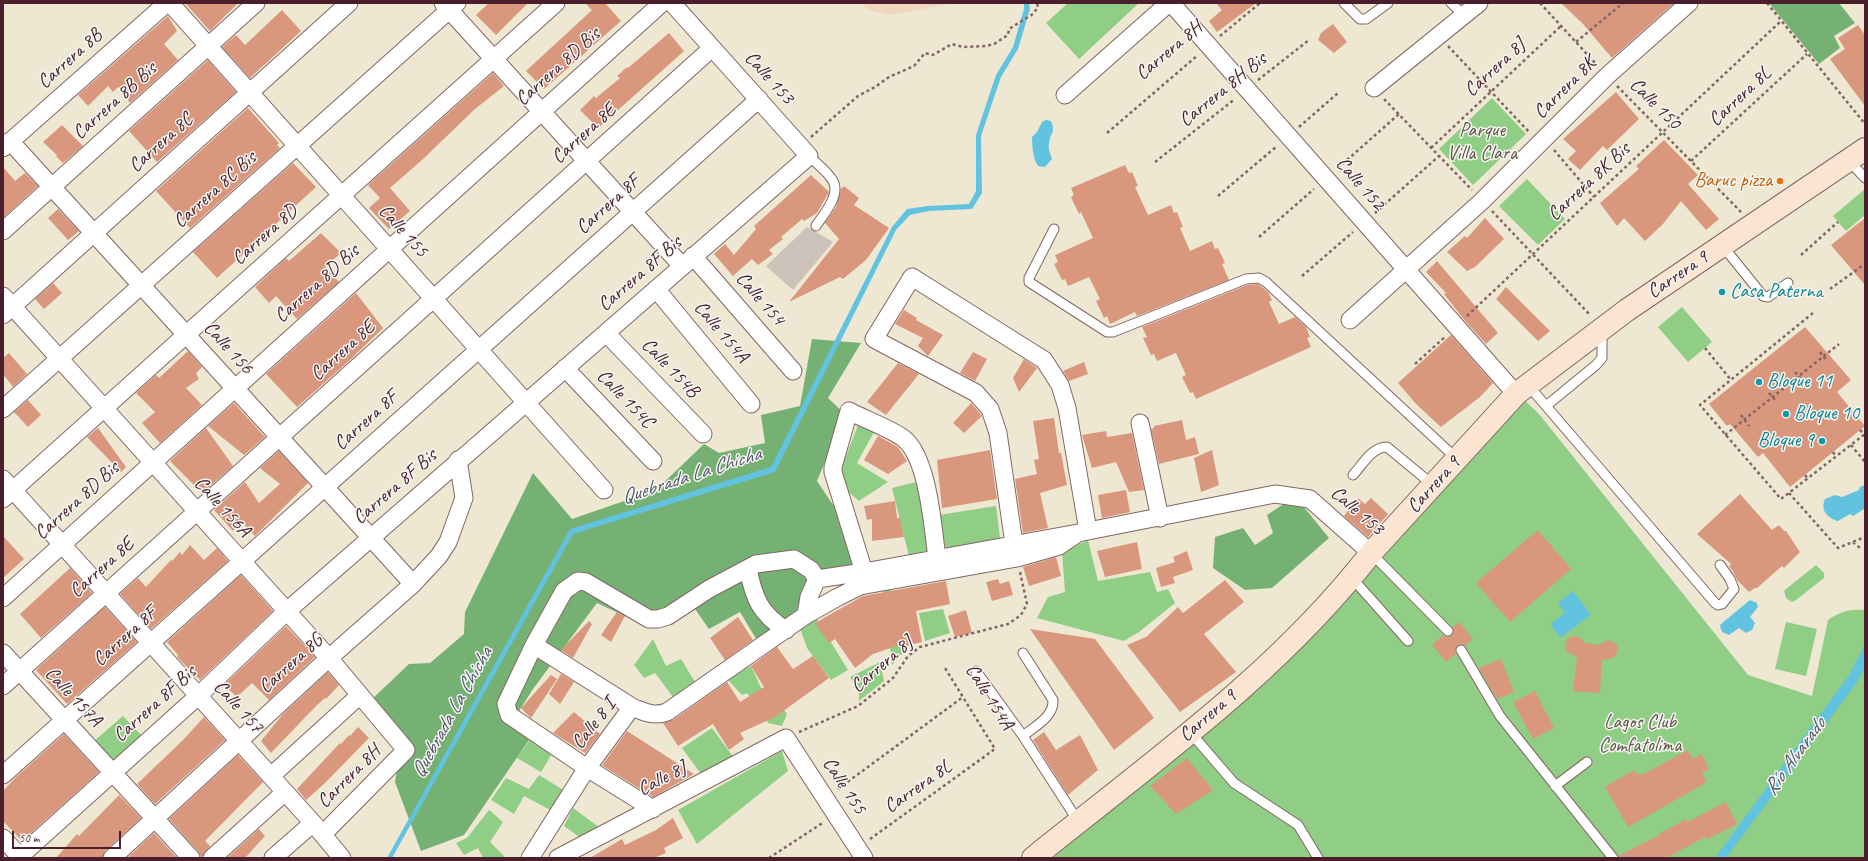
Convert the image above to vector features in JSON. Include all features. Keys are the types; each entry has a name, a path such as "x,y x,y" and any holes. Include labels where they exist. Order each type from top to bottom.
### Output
{"street":[{"name":"Carrera 8B","path":"7,145 167,3"},
{"name":"Calle 155","path":"170,3 604,490"},
{"name":"Carrera 8B Bis","path":"3,231 256,3"},
{"name":"Carrera 8C","path":"6,306 94,233 349,3"},
{"name":"Carrera 8D","path":"6,490 104,408 556,3"},
{"name":"Carrera 8D Bis","path":"3,598 662,3"},
{"name":"Calle 153","path":"672,3 806,151"},
{"name":"Calle 152","path":"1170,3 1456,326 1522,390"},
{"path":"1065,95 1170,3"},
{"path":"1374,88 1479,3"},
{"name":"Carrera 8K","path":"1350,320 1482,201 1607,76 1689,3"},
{"name":"Calle 154","path":"450,5 494,59 633,212 688,261 793,371"},
{"name":"Carrera 8C Bis","path":"3,409 297,146 450,5"},
{"name":"Carrera 8E","path":"3,686 712,48"},
{"name":"Carrera 8F","path":"3,775 759,99"},
{"name":"Calle 156","path":"7,145 52,187 413,584"},
{"name":"Carrera 8F Bis","path":"19,858 198,696 287,611 458,460 688,261 806,151"},
{"name":"Carrera 9","path":"1033,858 1190,732 1295,640 1352,578 1371,553 1522,390 1602,328 1856,154"},
{"path":"817,579 937,559 1016,551 998,433 990,409 976,393 874,339 912,277 1044,360 1060,385 1065,402 1083,532"},
{"name":"Calle 154A","path":"656,289 751,404"},
{"name":"Calle 156A","path":"6,306 59,359 330,658 406,750"},
{"name":"Calle 154B","path":"606,332 703,434"},
{"name":"Calle 154C","path":"565,368 653,461"},
{"path":"864,572 832,472 832,467 849,411 904,438 916,452 923,469 937,559"},
{"path":"1140,423 1160,518"},
{"name":"Carrera 8G","path":"112,858 413,584 439,556 448,542 464,498 458,460"},
{"name":"Calle 157","path":"6,490 62,545 271,776 342,858"},
{"name":"Calle 153","path":"1016,551 1083,532 1160,518 1275,494 1310,499 1371,553"},
{"name":"Calle 8 I","path":"530,858 587,768 632,707 649,714 658,715 667,712 806,615 860,586 1016,551"},
{"path":"653,809 587,768 509,715 506,704 534,645 564,591 578,581 586,582 649,619 658,619 668,616 709,589 756,564 794,559 811,570 817,579"},
{"path":"748,569 752,589 760,607 772,621 786,630"},
{"path":"806,615 809,597 817,579"},
{"path":"534,645 632,707"},
{"name":"Calle 157A","path":"3,653 191,858"},
{"path":"271,776 360,695"},
{"name":"Calle 155","path":"786,738 861,853"},
{"name":"Calle 8J","path":"558,858 786,738"},
{"name":"Carrera 8H","path":"273,858 318,829 406,750"},
{"path":"212,858 285,792"},
{"path":"3,838 19,858"}],"lane":[{"path":"1344,3 1360,19 1366,19 1388,3"},
{"path":"1451,3 1464,15"},
{"name":"Calle 153","path":"806,151 833,181 834,188 833,200 816,226"},
{"path":"1856,154 1865,178"},
{"path":"1054,229 1029,278 1029,282 1107,332 1113,332 1246,279 1259,278 1266,282 1457,459"},
{"path":"1722,246 1763,296 1768,297 1788,283"},
{"path":"1546,406 1596,365 1602,358 1602,328"},
{"path":"1522,390 1546,406 1718,605 1722,604 1734,589 1730,579 1720,565"},
{"path":"1354,475 1375,450 1380,447 1387,447 1433,485"},
{"name":"Calle 153","path":"1371,553 1448,631"},
{"path":"1352,578 1408,641"},
{"path":"1461,650 1500,716 1612,858"},
{"path":"1023,653 1053,700 1053,707 1048,716 1023,736"},
{"path":"976,671 1023,736 1078,821"},
{"path":"1190,732 1234,783 1298,825 1318,858"},
{"path":"1556,786 1587,762"}],"path":[{"path":"806,151 811,137 858,96 875,88 889,77 914,66 925,53 933,55 952,44 963,48 994,44 1008,35 1009,29 1033,14 1038,7 1037,3"},
{"name":"Carrera 8H","path":"1107,133 1260,3"},
{"name":"Calle 150","path":"1540,3 1607,76 1752,224"},
{"path":"1576,42 1623,3"},
{"path":"1767,3 1865,124"},
{"name":"Carrera 8K Bis","path":"1415,364 1781,21"},
{"name":"Carrera 8J","path":"1431,148 1561,26"},
{"path":"1438,36 1594,196"},
{"name":"Carrera 8H Bis","path":"1155,162 1309,40"},
{"name":"Carrera 8L","path":"1691,161 1807,54"},
{"path":"1801,255 1838,222"},
{"path":"1830,290 1865,264"},
{"path":"1812,313 1700,405 1781,499 1865,434 1860,430"},
{"path":"1725,435 1839,344"},
{"path":"1705,348 1731,380"},
{"path":"1820,352 1826,361"},
{"path":"1795,372 1803,381"},
{"path":"1769,393 1777,402"},
{"path":"1741,415 1749,426"},
{"path":"1851,445 1865,462"},
{"path":"1832,452 1836,456"},
{"path":"1805,475 1808,479"},
{"path":"1790,493 1838,548 1865,537"},
{"path":"1853,542 1860,548"},
{"name":"Carrera 8J","path":"786,738 858,706 893,678 908,656 920,647 1008,624 1021,615 1027,604 1016,551"},
{"name":"Calle 154A","path":"945,668 996,750"},
{"path":"826,798 963,697"},
{"name":"Carrera 8L","path":"861,853 996,750"},
{"path":"769,858 836,814"}],"shaded area":[{"path":"862,3 955,3 889,15 868,10"},
{"path":"807,227 833,242 793,290 766,266"}],"green space":[{"path":"1068,3 1139,3 1079,59 1046,23"},
{"path":"1769,3 1839,3 1855,23 1834,36 1840,48 1819,64"},
{"name":"Parque Villa Clara","path":"1492,98 1526,134 1473,185 1439,149"},
{"path":"1527,179 1565,219 1538,245 1499,206"},
{"path":"1865,189 1865,215 1846,231 1833,216"},
{"path":"1682,307 1712,342 1688,362 1658,327"},
{"path":"812,339 861,343 828,398 845,414 817,481 850,530 852,569 809,583 795,614 758,642 740,612 709,629 695,609 646,626 597,603 533,689 512,722 529,740 464,835 421,851 395,782 402,738 369,702 409,664 430,663 464,634 465,612 533,473 572,519 656,490 704,444 719,453 765,443 761,415 800,406"},
{"name":"Lagos Club Comfatolima","path":"1518,394 1539,414 1748,675 1812,696 1828,620 1837,614 1846,611 1865,610 1865,858 1053,858 1362,583 1355,577"},
{"path":"858,425 874,432 857,463 888,482 859,501 836,482"},
{"path":"920,481 929,550 909,556 892,488"},
{"path":"1282,505 1303,506 1329,538 1272,588 1245,590 1213,568 1215,537 1243,528 1255,545 1273,533 1267,515"},
{"path":"996,506 1000,538 946,549 939,515"},
{"path":"1088,540 1098,581 1150,572 1157,592 1168,589 1175,603 1139,632 1124,641 1037,618 1048,597 1065,592 1062,552"},
{"path":"1816,565 1824,573 1824,578 1796,600 1792,602 1786,598 1784,591"},
{"path":"890,586 904,651 892,665 883,588"},
{"path":"943,609 950,633 925,641 919,613"},
{"path":"815,616 848,670 831,680 807,648 800,628"},
{"path":"1786,622 1817,629 1806,676 1775,669"},
{"path":"653,639 666,666 681,659 695,682 673,697 655,673 644,678 634,665"},
{"path":"880,662 884,681 859,701 859,692 850,677"},
{"path":"751,666 762,690 769,687 787,714 782,726 768,723 747,693 742,695 727,679"},
{"path":"123,716 144,738 113,768 93,742"},
{"path":"712,728 734,758 703,777 682,748"},
{"path":"532,737 553,752 541,772 517,758"},
{"path":"782,751 788,771 697,844 678,810"},
{"path":"539,775 565,791 552,811 524,796 514,814 491,800 506,778 529,789"},
{"path":"573,808 603,830 582,839 564,826"},
{"path":"489,810 503,822 490,842 506,858 483,858 478,848 464,855 456,843 467,838"}],"water":[{"path":"1024,3 1029,3 1030,9 1018,49 1001,77 981,136 982,193 972,209 929,211 910,215 896,230 775,472 573,534 392,858 387,858 570,529 771,467 892,227 907,209 928,206 969,204 976,191 976,135 996,75 1013,47 1024,9"},
{"path":"1046,120 1051,121 1053,128 1049,145 1049,151 1052,159 1045,167 1038,166 1036,163 1033,152 1032,137 1037,132 1042,122"},
{"path":"1865,485 1864,509 1853,516 1850,514 1838,521 1828,516 1823,507 1825,499 1835,495 1842,497 1859,490 1860,487"},
{"path":"1573,591 1591,615 1560,638 1550,624 1565,613 1558,603"},
{"path":"1750,600 1757,603 1758,607 1750,617 1755,623 1752,630 1746,633 1739,628 1729,635 1722,632 1720,626 1721,624"},
{"name":"Río Alvarado","path":"1865,644 1865,666 1858,681 1726,858 1715,858 1849,675"}],"building":[{"path":"185,3 238,3 210,31"},
{"path":"489,3 528,3 496,35 476,15"},
{"path":"585,3 605,3 621,21 544,89 526,71 592,10"},
{"path":"1216,3 1256,3 1217,32 1209,21 1222,10"},
{"path":"1561,3 1674,3 1612,58 1583,24"},
{"path":"282,10 301,31 250,78 222,47 236,35 245,45"},
{"path":"168,16 177,31 164,44 178,60 130,103 118,87 113,92 108,86 88,106 78,95"},
{"path":"1333,24 1347,42 1334,53 1318,40 1321,33"},
{"path":"1858,25 1865,35 1865,106 1830,59 1845,49 1838,38"},
{"path":"669,33 684,51 598,128 580,110 594,96 596,98 620,78 617,76"},
{"path":"208,60 236,92 157,162 129,131"},
{"path":"493,73 504,86 475,109 422,160 390,188 410,211 389,229 369,208 380,198 368,185"},
{"path":"1616,92 1639,119 1607,150 1603,146 1580,170 1568,159 1576,151 1563,139"},
{"path":"248,108 279,143 277,145 280,148 190,228 156,191"},
{"path":"62,125 83,146 63,163 43,142"},
{"path":"1664,140 1698,175 1688,184 1719,219 1706,230 1681,201 1663,224 1645,241 1624,218 1617,226 1600,203 1639,169 1636,166"},
{"path":"293,163 316,187 217,278 193,252"},
{"path":"1125,165 1129,173 1132,172 1138,186 1135,187 1148,215 1171,205 1174,213 1177,212 1183,227 1180,228 1190,251 1212,241 1215,249 1218,248 1225,263 1222,264 1229,280 1137,316 1135,312 1110,324 1107,316 1104,318 1096,301 1100,299 1089,277 1068,286 1065,279 1062,280 1054,264 1058,262 1055,255 1093,238 1081,212 1079,214 1071,197 1074,195 1071,188"},
{"path":"3,167 15,181 25,173 38,186 3,218"},
{"path":"811,175 829,192 817,213 804,221 802,219 781,237 783,239 769,250 773,254 758,265 752,259 733,276 714,254 725,244 734,255 756,229 754,226"},
{"path":"844,186 859,198 854,205 889,228 866,260 843,279 840,277 789,302 839,239 825,223 836,207 841,189"},
{"path":"58,209 79,231 68,240 48,218"},
{"path":"1485,218 1504,239 1475,267 1467,271 1447,252 1465,236 1467,238"},
{"path":"1865,218 1865,285 1831,245"},
{"path":"321,233 341,253 325,267 339,282 297,319 276,296 269,303 255,287 286,258 289,261"},
{"path":"1437,261 1498,333 1486,344 1444,294 1446,293 1426,272"},
{"path":"53,283 62,293 44,309 35,299"},
{"path":"1258,284 1268,292 1272,300 1269,302 1279,324 1295,317 1306,327 1310,337 1307,338 1311,347 1196,399 1193,392 1190,393 1182,377 1186,375 1176,353 1157,361 1154,354 1151,355 1143,338 1147,337 1142,327 1247,285"},
{"path":"1506,287 1550,331 1538,341 1496,299"},
{"path":"356,293 383,328 350,360 297,407 266,374"},
{"path":"904,310 917,318 916,320 943,335 928,356 918,346 923,338 895,324"},
{"path":"1805,327 1851,380 1837,392 1865,426 1790,487 1763,453 1758,457 1730,424 1727,426 1709,404"},
{"path":"1451,335 1493,383 1480,397 1441,427 1416,404 1398,383"},
{"path":"188,351 202,367 196,373 199,379 186,388 202,405 160,443 142,423 155,412 136,393 156,375 159,378"},
{"path":"973,352 987,359 975,381 960,373"},
{"path":"9,353 27,374 13,387 3,374 3,358"},
{"path":"1024,359 1037,368 1019,392 1013,378"},
{"path":"1084,362 1088,374 1069,381 1063,371"},
{"path":"898,363 919,374 886,415 867,402"},
{"path":"28,400 41,415 28,427 14,412"},
{"path":"234,403 265,437 244,455 208,426"},
{"path":"971,403 982,416 964,433 953,423"},
{"path":"1054,418 1059,453 1061,453 1067,485 1040,493 1048,528 1023,533 1015,479 1037,474 1034,460 1039,459 1033,421"},
{"path":"1182,420 1186,440 1195,437 1199,454 1159,464 1151,429 1154,428 1154,426"},
{"path":"98,428 126,467 121,472 87,437"},
{"path":"206,428 233,466 202,493 170,461"},
{"path":"1106,431 1107,437 1132,433 1144,490 1129,492 1116,462 1092,468 1082,435"},
{"path":"878,436 898,447 907,461 888,474 864,460"},
{"path":"990,450 997,499 942,508 937,460"},
{"path":"1212,450 1219,485 1201,492 1194,458"},
{"path":"279,451 308,483 255,536 241,521 233,531 214,510 245,482 259,503 280,484 260,468"},
{"path":"1126,490 1130,512 1102,518 1098,495"},
{"path":"1740,494 1772,530 1779,525 1784,531 1786,531 1800,552 1784,568 1782,566 1757,588 1749,592 1737,580 1729,566 1731,564 1697,534"},
{"path":"1358,498 1365,504 1371,498 1388,514 1368,537 1344,516"},
{"path":"895,501 897,518 900,518 904,537 872,541 872,519 867,520 864,506"},
{"path":"1538,530 1571,569 1510,622 1476,583"},
{"path":"3,536 24,559 3,578"},
{"path":"1137,542 1142,569 1105,577 1097,551"},
{"path":"190,545 204,560 217,548 228,561 151,629 120,594 138,578 146,587 171,560 172,561 180,552 182,555"},
{"path":"1187,551 1193,570 1173,577 1175,583 1161,587 1156,568 1175,562 1173,557"},
{"path":"1056,557 1061,576 1029,586 1023,567"},
{"path":"70,568 92,593 41,638 20,614"},
{"path":"241,575 273,611 200,680 177,657 178,655 167,642"},
{"path":"998,579 1000,584 1009,581 1013,595 992,601 986,582"},
{"path":"1225,580 1244,602 1204,634 1236,672 1180,712 1127,645 1146,637 1178,607 1183,613"},
{"path":"946,581 950,604 916,611 922,642 906,646 906,643 873,654 855,668 835,639 829,643 815,623 863,596"},
{"path":"105,607 137,642 67,704 36,670"},
{"path":"966,610 972,633 955,637 948,616"},
{"path":"617,612 625,616 611,642 601,635"},
{"path":"738,617 753,640 725,660 710,638"},
{"path":"589,621 592,624 573,658 561,650"},
{"path":"1459,622 1473,639 1465,646 1461,644 1458,645 1455,650 1456,654 1446,662 1432,645 1443,635 1447,637 1452,636 1454,632 1453,627"},
{"path":"286,626 315,657 269,700 252,683 237,697 224,685"},
{"path":"1030,629 1095,639 1154,718 1114,750"},
{"path":"1573,636 1579,637 1585,643 1598,645 1610,640 1617,645 1618,651 1615,657 1602,660 1600,693 1573,691 1577,657 1566,651 1565,645 1567,639"},
{"path":"777,647 793,669 813,656 829,678 775,717 740,733 744,739 729,750 713,724 678,746 663,723 673,720 727,682 740,702 764,687 751,666"},
{"path":"1501,659 1514,692 1497,699 1479,668"},
{"path":"328,672 339,685 326,699 325,698 316,706 271,753 261,741 283,714"},
{"path":"561,674 574,682 560,704 549,694"},
{"path":"551,675 557,679 531,718 521,708"},
{"path":"1535,691 1554,728 1533,739 1513,702"},
{"path":"574,712 600,734 585,753 553,733"},
{"path":"204,717 225,740 155,804 137,784 183,740"},
{"path":"358,727 369,738 324,784 306,800 297,789 340,743 341,744 349,735 350,736"},
{"path":"627,731 694,774 653,797 603,766"},
{"path":"1044,732 1056,750 1080,735 1098,770 1068,795 1033,740"},
{"path":"64,734 99,772 22,841 3,821 3,791 16,777"},
{"path":"1688,750 1693,759 1702,754 1709,769 1702,773 1707,782 1628,827 1605,787 1634,770 1637,775 1641,773 1642,775"},
{"path":"238,755 263,782 205,841 210,846 201,858 198,851 169,819"},
{"path":"1187,758 1213,790 1176,814 1150,786"},
{"path":"119,795 141,818 105,851 102,858 56,858 77,834 79,836"},
{"path":"1726,802 1737,824 1706,840 1705,837 1666,858 1619,858 1618,856 1660,835 1659,834 1686,819 1687,822"},
{"path":"673,818 683,838 664,848 666,853 654,858 590,858 622,839 625,845 656,830"},
{"path":"259,829 265,836 245,858 227,858"},
{"path":"154,833 177,858 127,858"}],"place":[{"name":"Baruc pizza","path":"1780,181"},
{"name":"Casa Paterna","path":"1722,292"},
{"name":"Bloque 11","path":"1759,382"},
{"name":"Bloque 10","path":"1786,414"},
{"name":"Bloque 9","path":"1822,441"}],"water label":[{"name":"Quebrada La Chicha","path":"691,476"},
{"name":"Quebrada La Chicha","path":"452,713"}]}
